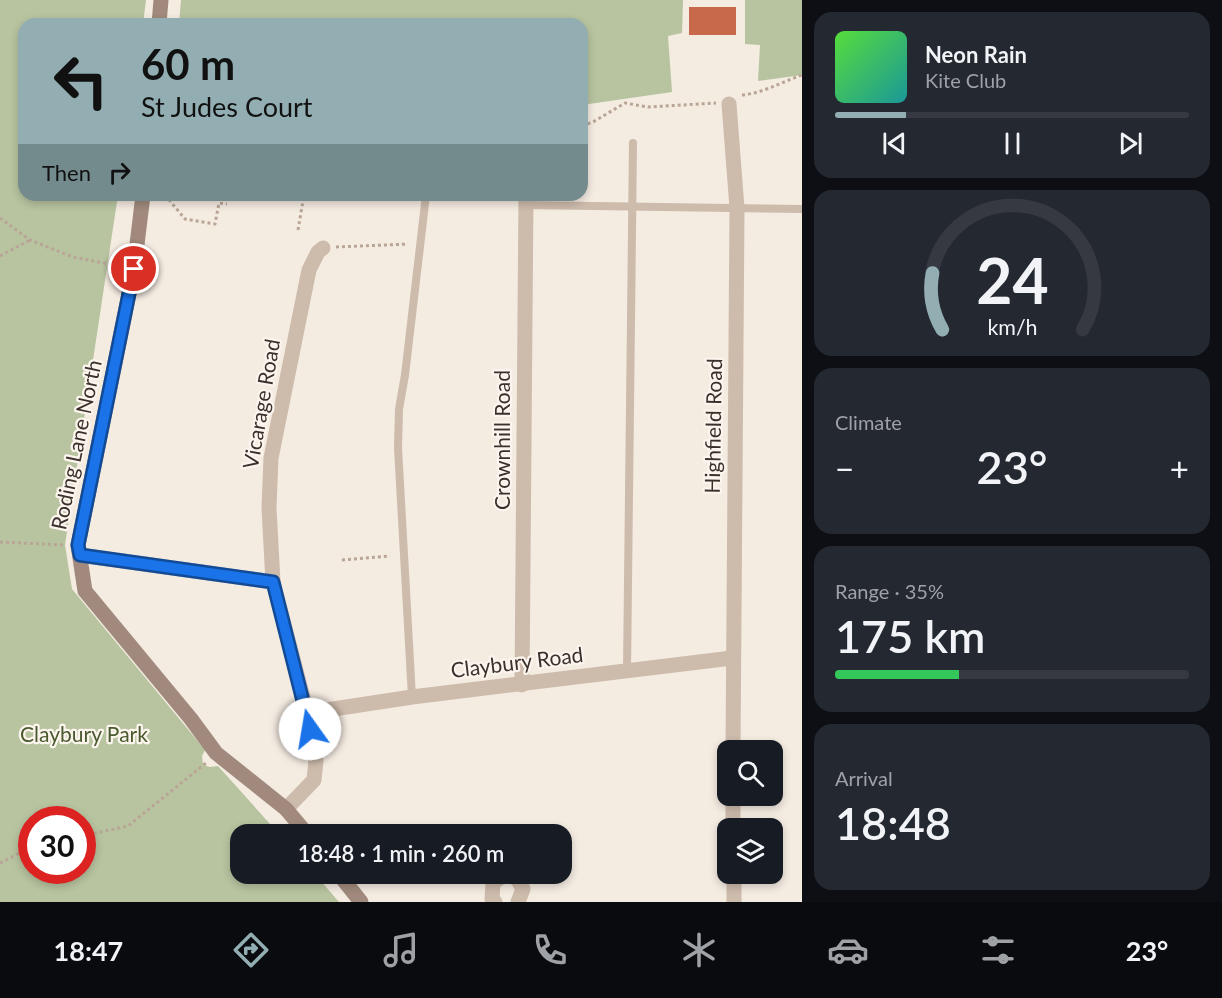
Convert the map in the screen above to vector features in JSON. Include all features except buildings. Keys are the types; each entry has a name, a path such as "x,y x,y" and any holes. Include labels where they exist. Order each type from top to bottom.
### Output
{"street":[{"path":"160,18 161,0"},
{"name":"Highfield Road","path":"730,100 737,208 733,740"},
{"name":"Roding Lane North","path":"142,201 134,269 79,550 85,591 191,719 216,753 286,809 299,824"},
{"name":"Crownhill Road","path":"522,685 526,201"},
{"name":"Vicarage Road","path":"286,809 314,780 316,761 273,582 269,508 271,458 309,270 322,248"},
{"path":"79,550 273,582"},
{"name":"Claybury Road","path":"306,713 412,697 732,658"},
{"path":"491,901 493,883 501,877 510,875 518,880 523,889 518,902"},
{"path":"347,884 361,902"},
{"path":"734,884 734,902"}],"lane":[{"path":"627,671 633,142"},
{"path":"412,697 398,428 425,201"},
{"path":"544,201 631,206 802,209"}],"path":[{"path":"588,124 625,104 648,107 716,103 758,93 772,85 802,75"},
{"path":"170,201 185,219 215,224 219,203 227,204"},
{"path":"298,230 303,201"},
{"path":"0,218 30,240 73,257 134,269"},
{"path":"0,256 30,240"},
{"path":"322,248 421,243"},
{"path":"0,542 79,550"},
{"path":"342,560 390,556"},
{"path":"96,833 128,826 216,753"},
{"path":"0,863 18,854"}],"green space":[{"name":"Claybury Park","path":"0,0 146,0 144,18 18,18 18,201 117,201 65,545 72,589 205,750 202,756 203,765 218,766 270,824 230,824 230,884 323,884 339,902 0,902"},
{"path":"181,0 683,0 682,33 668,36 672,92 588,104 588,18 180,18"},
{"path":"745,0 802,0 802,75 758,81 760,45 745,44"}],"route":[{"path":"134,269 78,545 80,555 273,582 310,729"}]}
